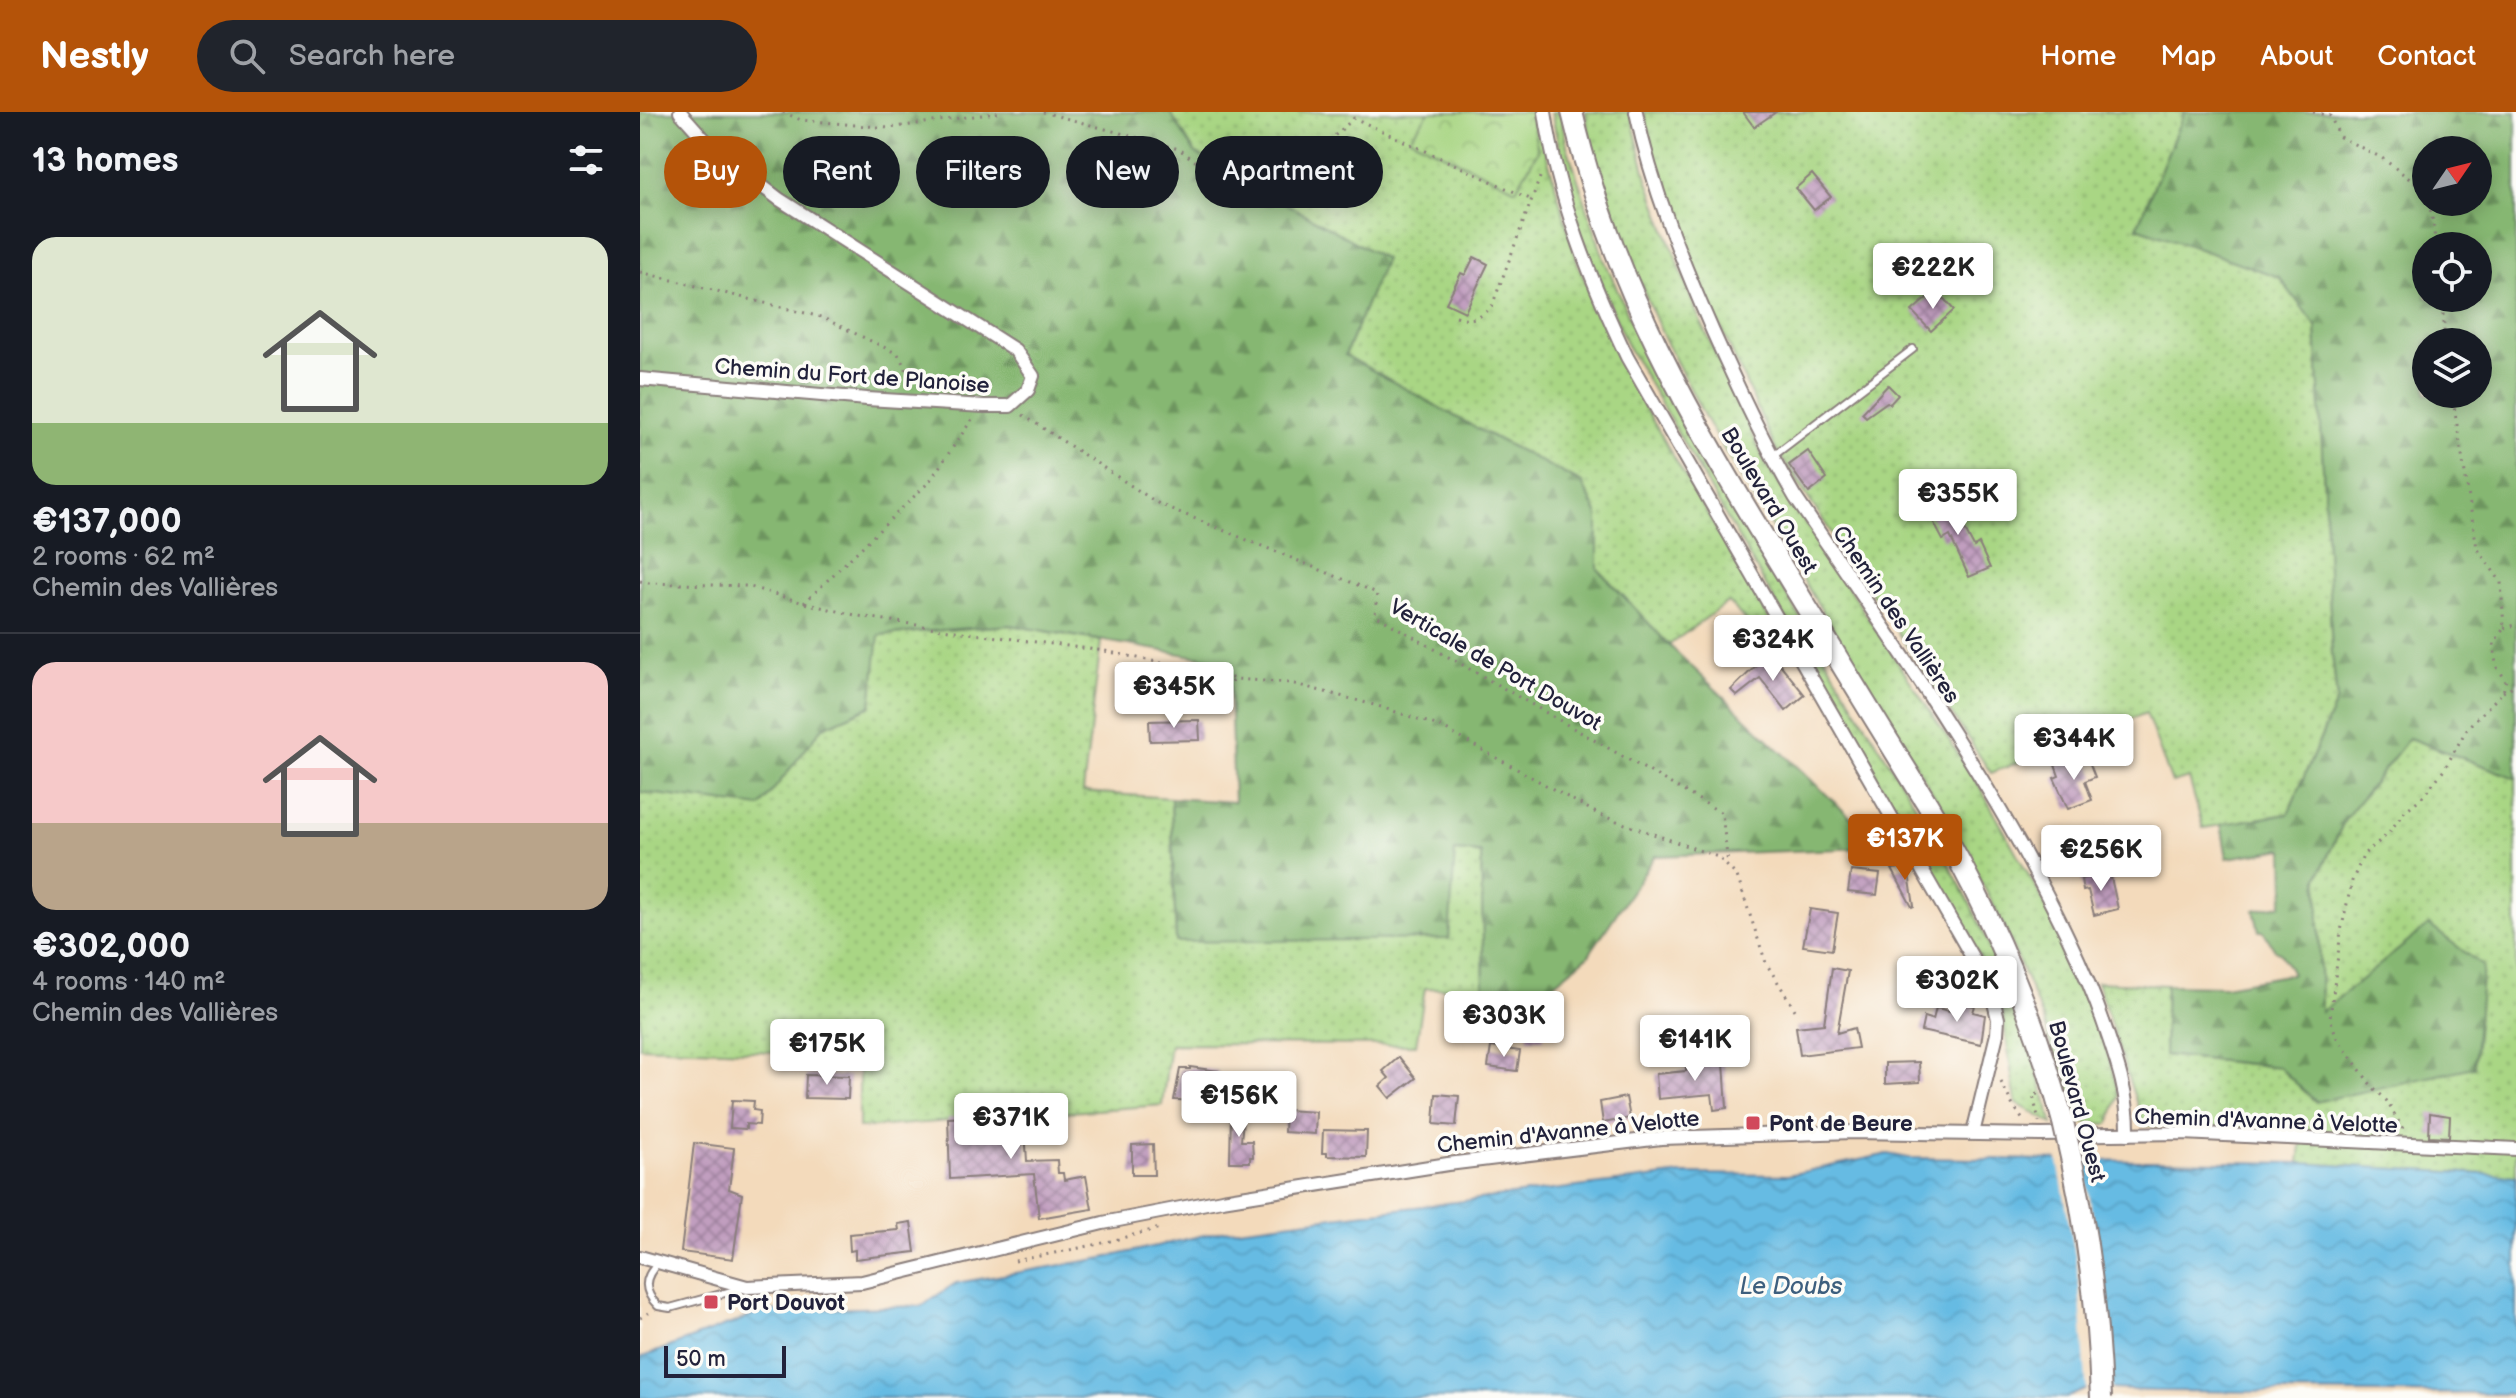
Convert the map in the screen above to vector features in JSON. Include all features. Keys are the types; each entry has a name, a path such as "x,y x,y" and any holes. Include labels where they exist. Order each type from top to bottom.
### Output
{"main road":[{"name":"Boulevard Ouest","path":"1572,112 1605,226 1653,341 1707,443 1933,814 2000,941 2034,1025 2063,1122 2089,1248 2101,1398"}],"street":[{"name":"Chemin du Fort de Planoise","path":"640,379 867,399 1010,406 1028,390 1033,376 1015,350 779,199 713,149 680,112"},
{"path":"1545,112 1555,164 1584,262 1627,357 1986,977 1998,1019 1992,1063 1973,1133"},
{"name":"Chemin des Vallières","path":"1636,112 1668,223 1740,393 1772,457 1795,497 1985,782 2056,911 2093,993 2122,1077 2128,1134"},
{"name":"Chemin d'Avanne à Velotte","path":"640,1257 747,1287 862,1282 1103,1223 1222,1200 1448,1164 1661,1138 1900,1131 2238,1135 2516,1149"}],"lane":[{"path":"1772,457 1913,349"},
{"path":"659,1262 653,1268 646,1286 649,1296 658,1306 670,1308 747,1287"}],"path":[{"path":"783,112 801,120 889,128 1003,112"},
{"path":"1043,112 1179,149 1257,207 1354,118 1532,200"},
{"path":"2313,112 2330,116 2340,137 2382,158 2412,181"},
{"path":"1456,316 1471,320 1485,314 1492,306 1542,171 1555,164"},
{"path":"640,272 821,317 898,354 906,369 867,399"},
{"path":"804,603 929,482 984,406"},
{"name":"Verticale de Port Douvot","path":"1010,406 1159,504 1377,593 1375,615 1722,813 1728,865"},
{"path":"2454,408 2477,548 2501,582 2504,628 2494,643 2496,666 2506,680 2503,692"},
{"path":"640,581 747,586 859,616 1105,651 1236,679 1291,683 1439,726 1600,815 1718,857 1728,865 1743,889 1766,963 1797,1013"},
{"path":"2504,628 2516,625"},
{"path":"1182,710 1236,679"},
{"path":"2410,1145 2392,1109 2337,1038 2330,1018 2341,931 2352,881 2364,854 2388,834 2404,812 2422,797 2444,770 2468,727 2503,692 2516,684"},
{"path":"1992,1063 2013,1106 2026,1124 2041,1135"},
{"path":"2041,1093 2033,1095 2041,1135"},
{"path":"1005,1263 1159,1228"}],"green space":[{"path":"640,112 1170,112 1195,153 1195,208 1294,208 1385,259 1345,355 1582,483 1598,515 1598,569 1669,645 1867,833 1868,848 1655,856 1588,956 1546,990 1484,989 1481,853 1455,851 1449,939 1176,942 1171,798 1234,802 1229,662 1010,625 879,635 871,706 823,727 760,807 640,792"},
{"path":"1170,112 1539,112 1545,149 1579,268 1644,406 1781,640 1773,649 1728,602 1669,645 1598,569 1598,515 1582,483 1345,355 1384,259 1293,208 1383,208 1383,136 1195,136 1195,153"},
{"path":"1429,112 1530,112 1538,151 1516,189 1410,138"},
{"path":"1551,112 1560,112 1567,146 1604,259 1640,342 1691,439 1928,826 1971,905 2021,1017 2053,1124 2016,1103 2000,996 1627,345 1579,232"},
{"path":"1585,112 1630,112 1647,179 1696,311 1765,462 1977,782 2061,933 2106,1048 2119,1095 2109,1124 2072,1123 2044,1021 2003,924 1951,823 1709,425 1664,338 1625,248 1591,143"},
{"path":"1644,112 2189,112 2184,114 2137,227 2279,277 2316,326 2337,700 2288,814 2203,828 2189,778 2172,783 2146,713 1991,773 1775,448 1683,243"},
{"path":"2516,112 2516,778 2409,738 2345,819 2318,877 2321,1012 2429,925 2483,966 2474,1067 2316,1102 2279,1067 2164,1055 2166,985 2225,986 2292,974 2280,952 2276,951 2263,931 2259,931 2254,910 2281,905 2285,890 2284,849 2227,858 2221,824 2288,814 2337,700 2316,326 2279,277 2137,227 2184,113"},
{"path":"1010,625 1101,641 1083,792 1171,798 1176,942 1455,850 1481,854 1484,989 1425,988 1416,1045 1170,1044 1162,1105 859,1128 859,1055 640,1047 640,792 760,806 823,727 871,706 878,635"},
{"path":"2409,738 2516,778 2516,1176 2299,1163 2303,1128 2144,1126 2097,982 2166,985 2164,1055 2279,1067 2316,1102 2321,1013 2318,877 2345,819"}],"water":[{"name":"Le Doubs","path":"1888,1154 1908,1158 2299,1163 2516,1176 2516,1394 2089,1388 2066,1398 1985,1395 1954,1398 1673,1398 1659,1393 1655,1398 640,1398 640,1358 765,1311 921,1306 956,1283 1104,1258 1222,1231 1682,1174 1788,1175"}],"pier":[{"path":"2057,1156 2081,1156 2085,1170 2103,1276 2112,1393 2087,1393 2078,1272"}],"building":[{"path":"1743,112 1776,112 1754,127"},
{"path":"1812,174 1831,197 1814,210 1796,188"},
{"path":"1474,257 1488,264 1465,312 1446,303 1461,273 1465,275"},
{"path":"1936,290 1954,310 1931,331 1912,311"},
{"path":"1888,385 1898,395 1890,404 1887,402 1866,417 1862,413"},
{"path":"1808,451 1827,479 1809,493 1789,465"},
{"path":"1948,497 1974,547 1979,544 1990,568 1969,577 1950,536 1943,540 1926,508"},
{"path":"1765,657 1774,667 1780,664 1805,695 1786,711 1760,678 1737,696 1731,690"},
{"path":"1199,720 1200,740 1150,741 1149,721"},
{"path":"2076,758 2078,763 2088,759 2095,777 2085,781 2092,800 2068,809 2054,778 2059,776 2055,765"},
{"path":"1908,867 1914,906 1912,907 1892,869"},
{"path":"1851,871 1880,874 1877,895 1848,892"},
{"path":"2110,873 2118,909 2094,915 2088,890 2083,891 2081,879"},
{"path":"1810,909 1838,913 1832,950 1803,946"},
{"path":"1832,968 1848,971 1837,1033 1854,1028 1858,1048 1800,1055 1796,1027 1824,1024"},
{"path":"1957,1002 1975,1006 1973,1012 1985,1015 1981,1044 1921,1031 1924,1017 1933,1020 1936,1008 1955,1012"},
{"path":"1542,1008 1544,1039 1528,1039 1526,1009"},
{"path":"1491,1047 1520,1051 1517,1071 1488,1067"},
{"path":"1399,1057 1416,1078 1390,1098 1380,1086 1389,1078 1383,1071"},
{"path":"1919,1062 1920,1082 1885,1084 1885,1063"},
{"path":"1724,1063 1727,1108 1714,1110 1712,1094 1658,1099 1656,1074 1686,1071 1686,1066"},
{"path":"1190,1067 1218,1071 1221,1101 1174,1100 1180,1069"},
{"path":"806,1075 849,1076 848,1099 805,1098"},
{"path":"1436,1094 1459,1096 1456,1126 1434,1124"},
{"path":"1626,1097 1630,1118 1603,1123 1600,1102"},
{"path":"732,1100 754,1101 753,1110 760,1111 759,1125 746,1124 746,1129 730,1128"},
{"path":"1231,1109 1244,1110 1241,1141 1252,1141 1253,1157 1250,1157 1250,1162 1230,1162"},
{"path":"1285,1110 1316,1112 1315,1134 1284,1132"},
{"path":"2430,1113 2450,1116 2449,1137 2429,1136"},
{"path":"1024,1114 1027,1161 1057,1160 1058,1173 1063,1173 1064,1180 1086,1176 1092,1209 1039,1218 1034,1174 950,1179 948,1118"},
{"path":"1323,1130 1367,1131 1366,1157 1327,1156 1327,1153 1322,1153"},
{"path":"694,1143 734,1148 729,1189 742,1194 733,1259 681,1252"},
{"path":"1153,1144 1154,1175 1132,1175 1132,1145"},
{"path":"911,1222 915,1252 855,1259 855,1250 850,1251 849,1234 899,1230 898,1224"}],"place":[{"name":"Pont de Beure","path":"1753,1123"},
{"name":"Port Douvot","path":"711,1302"}]}
